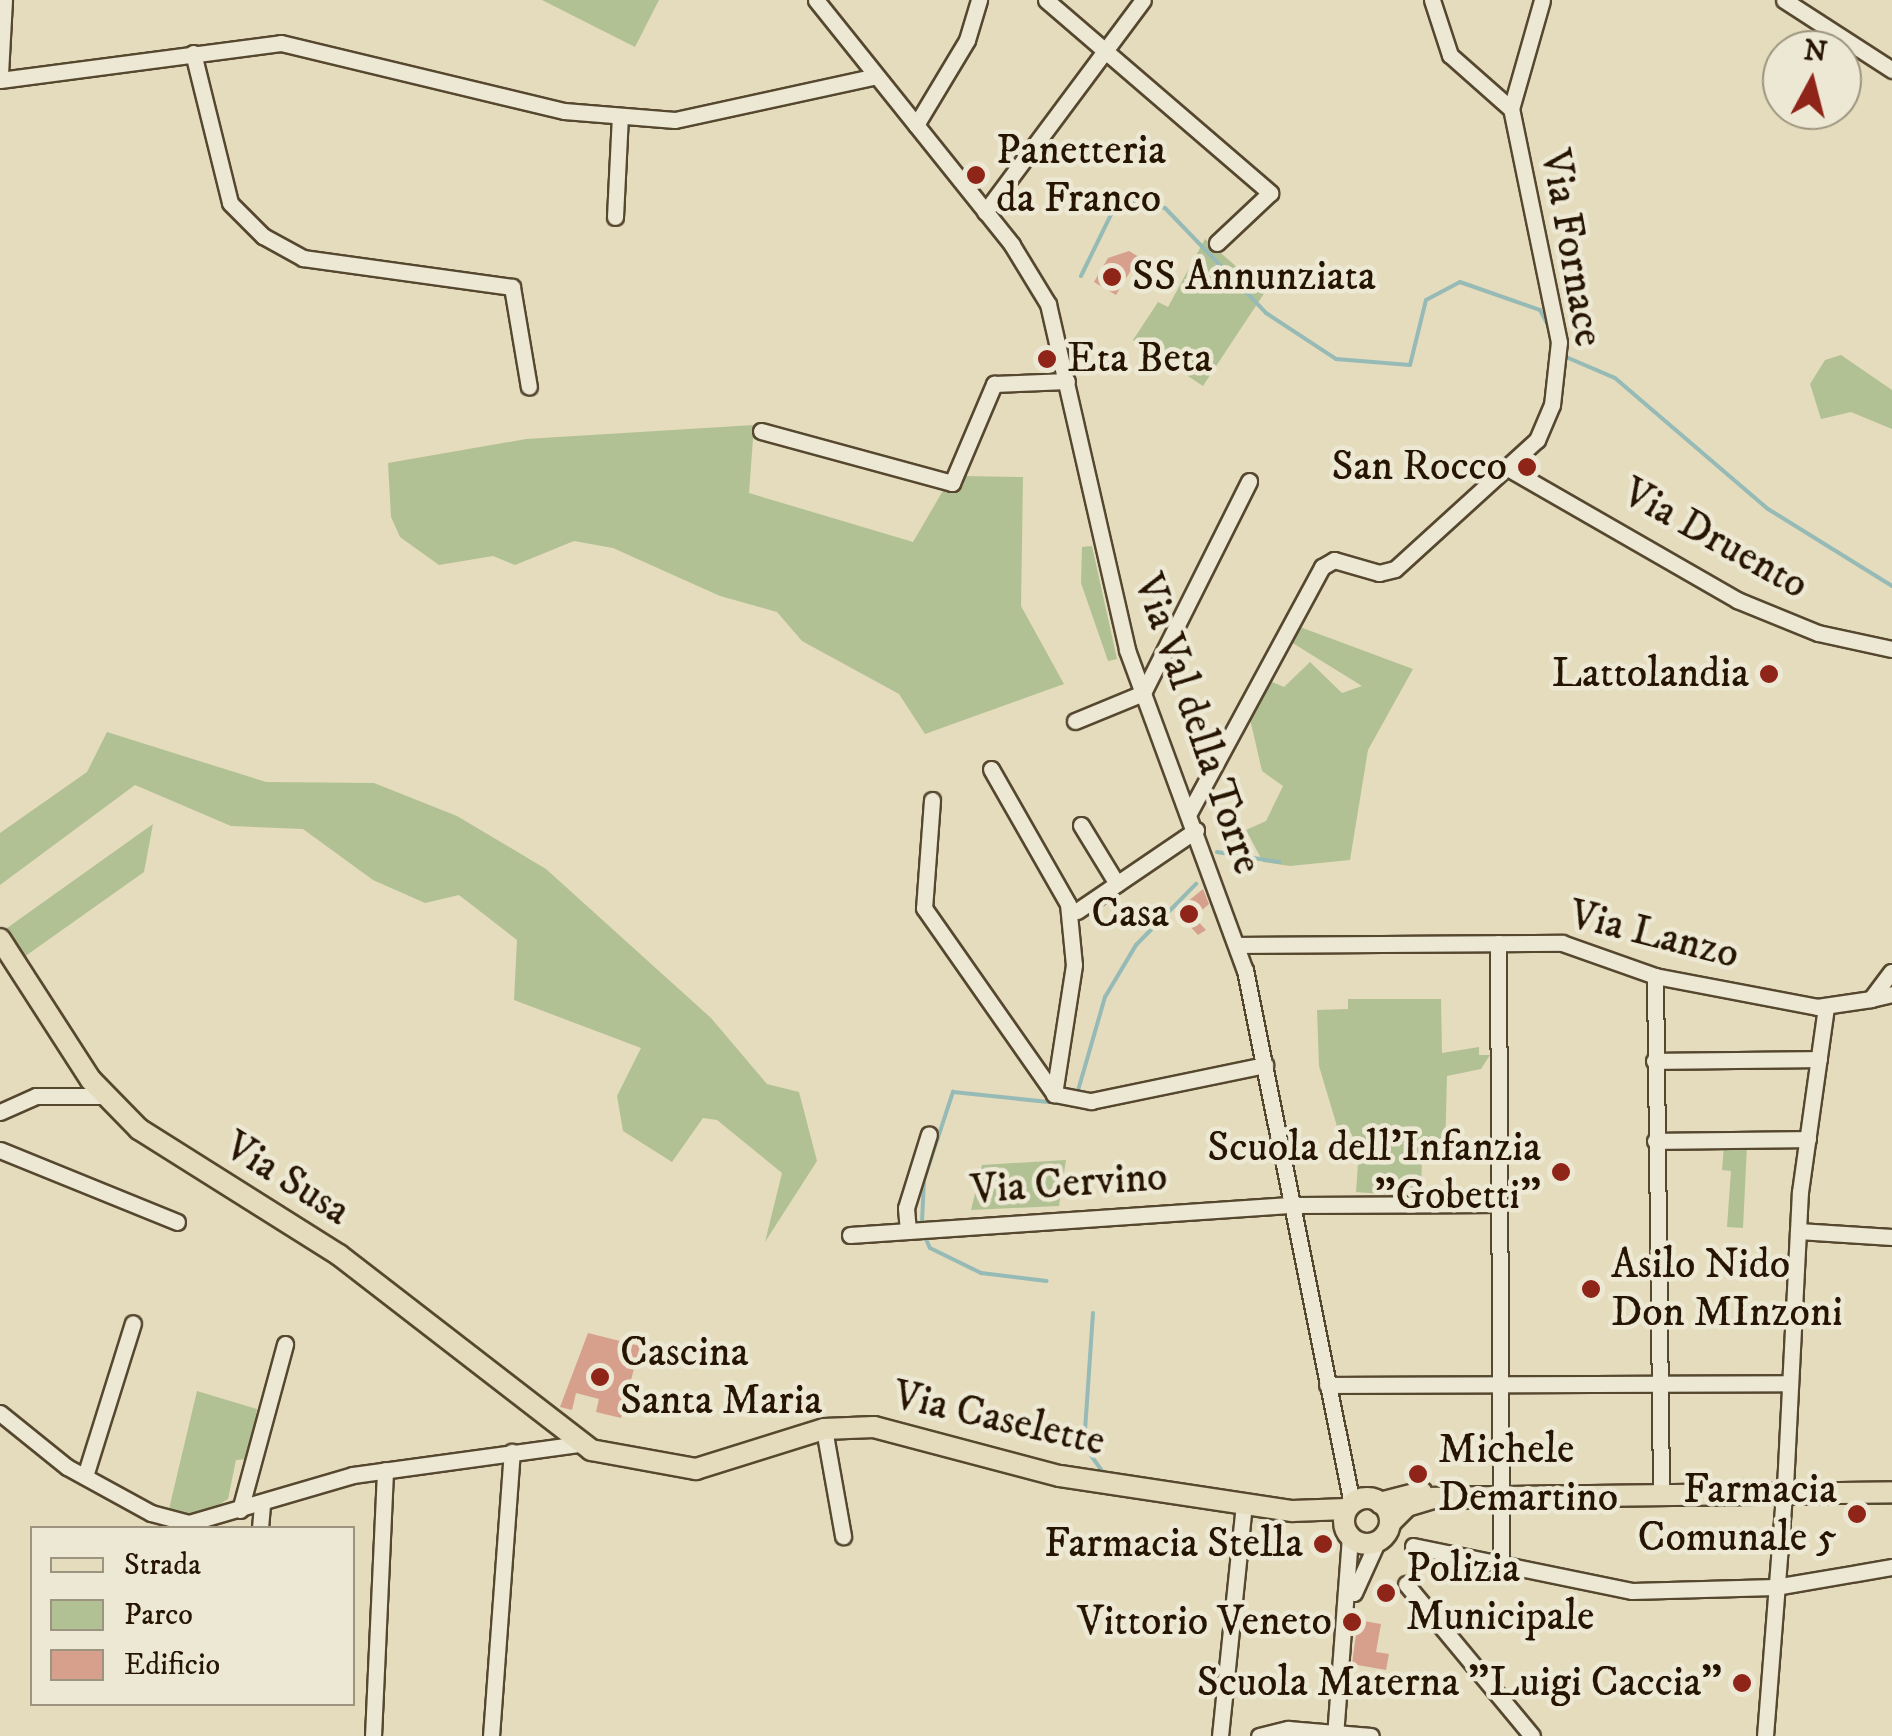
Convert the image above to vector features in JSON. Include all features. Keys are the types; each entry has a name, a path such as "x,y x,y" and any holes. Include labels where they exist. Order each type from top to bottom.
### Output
{"main road":[{"name":"Via Susa","path":"0,939 104,1096 160,1144 364,1273 578,1444"},
{"name":"Via Caselette","path":"578,1444 696,1469 824,1429 892,1428 1060,1476 1292,1511 1357,1514"},
{"path":"1357,1514 1414,1493 1892,1492"},
{"path":"1357,1514 1377,1542 1390,1523 1418,1500 1503,1495"},
{"path":"1357,1514 1390,1523"}],"street":[{"path":"4,0 0,77 281,43 532,105 675,120 876,76"},
{"name":"Via Val della Torre","path":"816,0 985,212 1048,304 1107,574 1143,693 1238,945 1357,1514"},
{"path":"1046,0 1270,193 1216,243"},
{"path":"985,212 1143,0"},
{"path":"1432,0 1450,55 1511,109"},
{"name":"Via Fornace","path":"1189,812 1322,567 1334,560 1379,573 1395,569 1511,470 1538,440 1552,405 1559,342 1511,109 1542,0"},
{"path":"1784,0 1892,70"},
{"path":"916,125 981,4"},
{"path":"192,53 230,203 303,258 512,287 529,386"},
{"path":"615,217 620,116"},
{"path":"761,431 952,484 994,384 1067,381"},
{"name":"Via Druento","path":"1511,470 1737,600 1818,633 1892,649"},
{"path":"1075,721 1143,693 1248,481"},
{"path":"991,768 1072,922 1074,964 1054,1094"},
{"path":"932,800 924,908 1054,1094 1091,1101 1266,1065"},
{"path":"1081,825 1117,884"},
{"path":"1077,911 1196,830"},
{"path":"1498,943 1502,1565"},
{"name":"Via Lanzo","path":"1238,945 1568,944 1656,976 1826,1008 1892,994"},
{"path":"1891,970 1892,981"},
{"path":"1870,1000 1891,970"},
{"path":"1656,976 1661,1492"},
{"path":"1765,1736 1784,1492 1798,1231 1826,1008"},
{"path":"1654,1061 1819,1059"},
{"path":"0,1112 36,1096 104,1096"},
{"path":"908,1231 906,1208 929,1134"},
{"path":"1655,1141 1808,1138"},
{"path":"0,1150 178,1222"},
{"name":"Via Cervino","path":"850,1236 1292,1205 1500,1204"},
{"path":"1798,1231 1892,1237"},
{"path":"85,1476 132,1323"},
{"path":"240,1510 285,1344"},
{"path":"1328,1385 1788,1383"},
{"path":"0,1413 85,1476 189,1523 386,1470 578,1444"},
{"path":"824,1429 843,1536"},
{"path":"491,1736 512,1452"},
{"path":"372,1736 386,1470"},
{"path":"1220,1736 1244,1504"},
{"path":"260,1526 262,1505"},
{"path":"1336,1734 1357,1514"},
{"path":"1348,1606 1377,1542"},
{"path":"1414,1546 1632,1591 1775,1587 1892,1567"},
{"path":"1406,1584 1530,1736"},
{"path":"1259,1736 1371,1736"}],"green space":[{"path":"542,0 659,0 635,47"},
{"path":"1205,239 1265,292 1203,386 1133,340 1158,302 1168,307"},
{"path":"1841,355 1892,390 1892,429 1851,412 1821,419 1810,384 1825,360"},
{"path":"754,425 749,493 913,542 944,489 955,492 963,476 1023,477 1021,606 1064,684 925,734 899,694 802,641 777,612 720,596 613,548 574,541 515,565 493,556 439,565 400,537 391,517 388,463 526,439"},
{"path":"1092,546 1117,659 1108,661 1081,583 1082,547"},
{"path":"1300,627 1413,669 1368,750 1350,860 1290,866 1263,862 1246,830 1266,821 1283,786 1262,771 1250,719 1270,681 1284,687 1310,662 1342,693 1362,686 1291,642"},
{"path":"107,732 266,782 374,783 457,816 546,869 711,1018 767,1084 799,1092 817,1161 765,1242 782,1173 717,1120 703,1118 672,1162 623,1131 617,1096 641,1048 514,1000 517,940 459,895 425,903 373,880 303,829 231,826 135,785 0,885 0,833 87,772"},
{"path":"153,824 144,872 17,962 0,933"},
{"path":"1348,999 1441,999 1442,1053 1479,1047 1479,1055 1490,1055 1481,1069 1447,1076 1445,1154 1422,1155 1421,1197 1356,1192 1359,1149 1350,1131 1339,1133 1319,1066 1317,1010 1348,1009"},
{"path":"1724,1146 1747,1146 1743,1228 1727,1227 1731,1171 1722,1170"},
{"path":"1066,1160 1059,1206 971,1210 982,1165"},
{"path":"197,1391 257,1409 248,1459 236,1460 228,1499 189,1523 169,1509"}],"building":[{"name":"SS Annunziata","path":"1129,251 1139,257 1116,295 1094,282 1108,258"},
{"name":"Casa","path":"1203,889 1209,904 1194,917 1206,930 1198,935 1176,911"},
{"name":"Cascina Santa Maria","path":"588,1333 640,1346 621,1418 596,1412 599,1399 576,1393 572,1410 560,1407"},
{"path":"1358,1620 1381,1624 1376,1652 1389,1654 1386,1670 1352,1664"}],"waterway":[{"path":"1081,276 1119,198 1165,208 1266,313 1336,359 1410,365 1426,300 1460,282 1540,310 1549,327"},
{"path":"1566,357 1615,378 1768,509 1892,586"},
{"path":"1217,852 1279,862"},
{"path":"1077,1094 1105,997 1136,945 1196,884"},
{"path":"922,1222 924,1180 953,1092 1048,1102"},
{"path":"925,1237 930,1248 981,1273 1047,1281"},
{"path":"1093,1313 1084,1446 1103,1472"}],"place":[{"name":"Panetteria da Franco","path":"976,175"},
{"name":"SS Annunziata","path":"1112,277"},
{"name":"Eta Beta","path":"1047,359"},
{"name":"San Rocco","path":"1527,467"},
{"name":"Lattolandia","path":"1769,674"},
{"name":"Casa","path":"1189,914"},
{"name":"Scuola dell'Infanzia \"Gobetti\"","path":"1561,1172"},
{"name":"Asilo Nido Don MInzoni","path":"1591,1289"},
{"name":"Cascina Santa Maria","path":"600,1377"},
{"name":"Michele Demartino","path":"1418,1474"},
{"name":"Farmacia Comunale 5","path":"1857,1514"},
{"name":"Farmacia Stella","path":"1323,1544"},
{"name":"Polizia Municipale","path":"1386,1593"},
{"name":"Vittorio Veneto","path":"1352,1622"},
{"name":"Scuola Materna \"Luigi Caccia\"","path":"1742,1683"}]}
